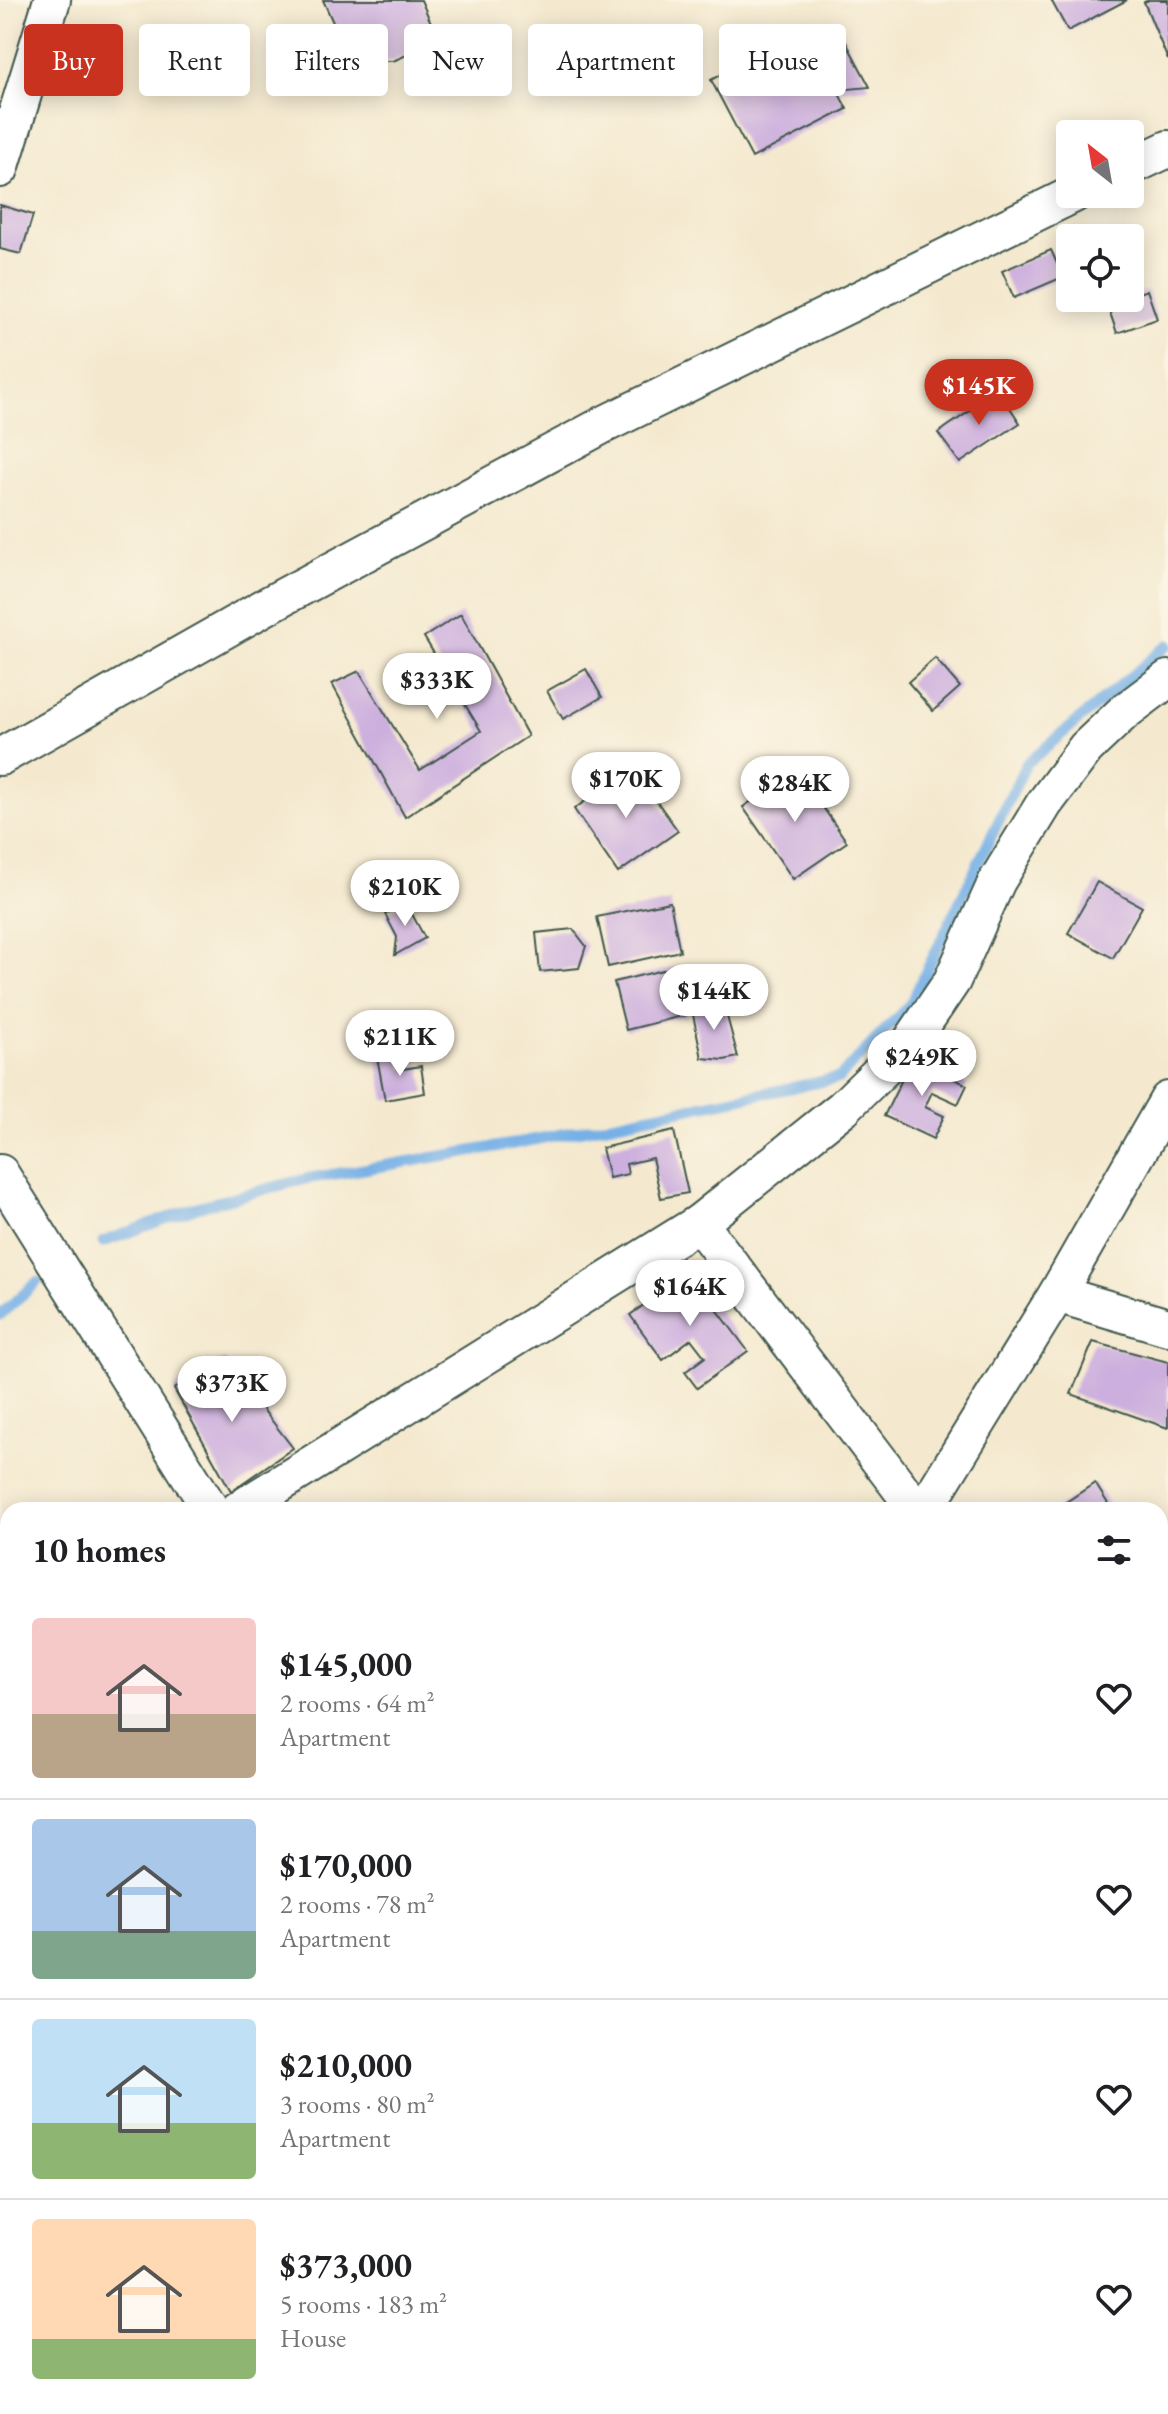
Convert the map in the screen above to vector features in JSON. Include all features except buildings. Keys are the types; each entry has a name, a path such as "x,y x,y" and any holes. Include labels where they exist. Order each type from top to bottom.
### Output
{"street":[{"path":"0,169 52,0"},
{"path":"1144,160 1168,149"},
{"path":"0,757 272,603 589,433 1056,203"},
{"path":"251,1502 699,1223 843,1108 910,1043 952,981 997,881 1044,804 1086,748 1124,712 1168,679"},
{"path":"929,1502 1057,1294 1168,1100"},
{"path":"0,1173 206,1502"},
{"path":"699,1223 911,1502"},
{"path":"1057,1294 1168,1327"}],"waterway":[{"path":"103,1242 197,1207 305,1179 513,1144 839,1078 911,1003 1026,764 1168,645"},
{"path":"0,1315 37,1282"}]}
